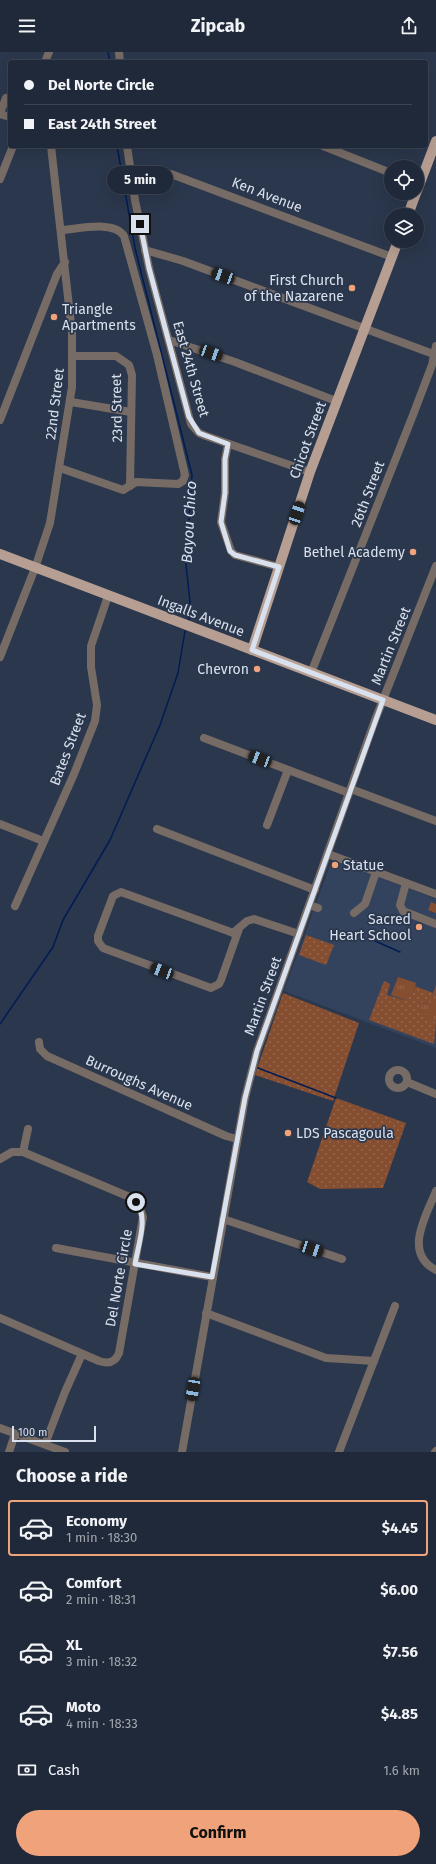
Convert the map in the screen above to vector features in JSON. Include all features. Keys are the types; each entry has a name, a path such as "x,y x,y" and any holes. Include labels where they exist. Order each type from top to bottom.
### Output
{"main road":[{"path":"424,171 436,141"},
{"name":"Chicot Street","path":"252,650 310,472 395,248"},
{"name":"Ingalls Avenue","path":"0,554 436,720"}],"street":[{"path":"0,114 5,97"},
{"path":"0,179 12,148"},
{"name":"22nd Street","path":"0,657 35,568 50,524 71,402 74,356 65,262 51,148"},
{"name":"East 24th Street","path":"126,148 145,250 191,424 199,433 310,472"},
{"path":"328,148 384,170"},
{"name":"Ken Avenue","path":"131,173 172,174 392,257"},
{"path":"60,468 116,489 125,490 130,486 141,482 178,484 184,478 185,467 124,236 119,230 107,227 61,230"},
{"path":"145,250 236,281 364,330 435,352"},
{"path":"0,420 57,274 65,262"},
{"path":"169,340 235,362 336,401"},
{"name":"26th Street","path":"311,673 413,415 432,365 435,352"},
{"name":"23rd Street","path":"74,356 116,356 129,365 132,375 130,486"},
{"path":"71,402 131,412"},
{"path":"228,444 224,470 225,493 220,516 230,551 235,555 279,567"},
{"name":"Martin Street","path":"182,1452 237,1139 245,1098 257,1051 383,700 436,566"},
{"name":"Bates Street","path":"15,906 74,774 95,721 97,705 91,667 91,646 108,596"},
{"path":"204,738 288,770 436,821"},
{"path":"267,825 288,770"},
{"path":"0,824 43,841"},
{"path":"157,829 315,890"},
{"path":"328,854 436,894"},
{"path":"354,913 365,904 376,872"},
{"path":"406,883 400,905 403,912 436,924"},
{"path":"236,933 121,892 113,896 98,936 98,941 103,948 211,988 215,987 221,980 235,941 236,933 247,921 254,919 299,934"},
{"path":"309,905 318,908"},
{"name":"Burroughs Avenue","path":"39,1042 40,1049 47,1056 226,1136 237,1139"},
{"path":"407,1082 436,1094"},
{"path":"0,1159 12,1152 23,1152 28,1129"},
{"name":"Del Norte Circle","path":"0,1318 82,1354 104,1362 113,1361 118,1357 142,1217 141,1209 136,1202 121,1193 23,1152"},
{"path":"436,1191 419,1236 418,1249 427,1264 436,1270"},
{"path":"223,1219 342,1259"},
{"path":"56,1248 135,1264 212,1277"},
{"path":"339,1452 395,1306"},
{"path":"206,1313 326,1358 374,1361"},
{"path":"44,1444 82,1354"},
{"path":"0,1428 65,1452"},
{"path":"8,1452 15,1434"}],"shaded area":[{"path":"332,860 436,899 436,1048 284,991"}],"green space":[{"path":"431,902 436,904 436,913 428,910"},
{"path":"306,935 334,945 326,965 299,955"},
{"path":"398,977 416,983 412,994 405,1000 391,995"},
{"path":"384,981 390,984 387,995 404,1000 412,994 415,986 433,993 432,996 434,998 431,1003 421,1002 428,1017 436,1022 434,1044 369,1020"},
{"path":"436,985 436,1022 431,1021 426,1014 418,1010 421,1002 431,1003 434,998 432,996"},
{"path":"283,993 359,1023 333,1101 255,1075"},
{"path":"336,1098 406,1123 383,1188 320,1189 307,1182"}],"waterway":[{"name":"Bayou Chico","path":"108,52 110,60"},
{"name":"Bayou Chico","path":"117,148 135,248 192,475 186,565 191,611 189,619"},
{"path":"0,1024 53,947 63,920 110,840 160,725 178,673 185,631"},
{"path":"375,941 400,952"},
{"path":"258,1068 336,1098"}],"place":[{"name":"First Church of the Nazarene","path":"352,288"},
{"name":"Triangle Apartments","path":"54,317"},
{"name":"Bethel Academy","path":"413,552"},
{"name":"Chevron","path":"257,669"},
{"name":"Statue","path":"335,865"},
{"name":"Sacred Heart School","path":"419,927"},
{"name":"LDS Pascagoula","path":"288,1133"}],"route":[{"path":"136,1202 141,1209 142,1217 135,1264 212,1277 245,1098 257,1051 383,700 252,650 279,567 235,555 230,551 220,516 225,493 224,470 228,444 199,433 191,424 149,268 140,224"}]}
